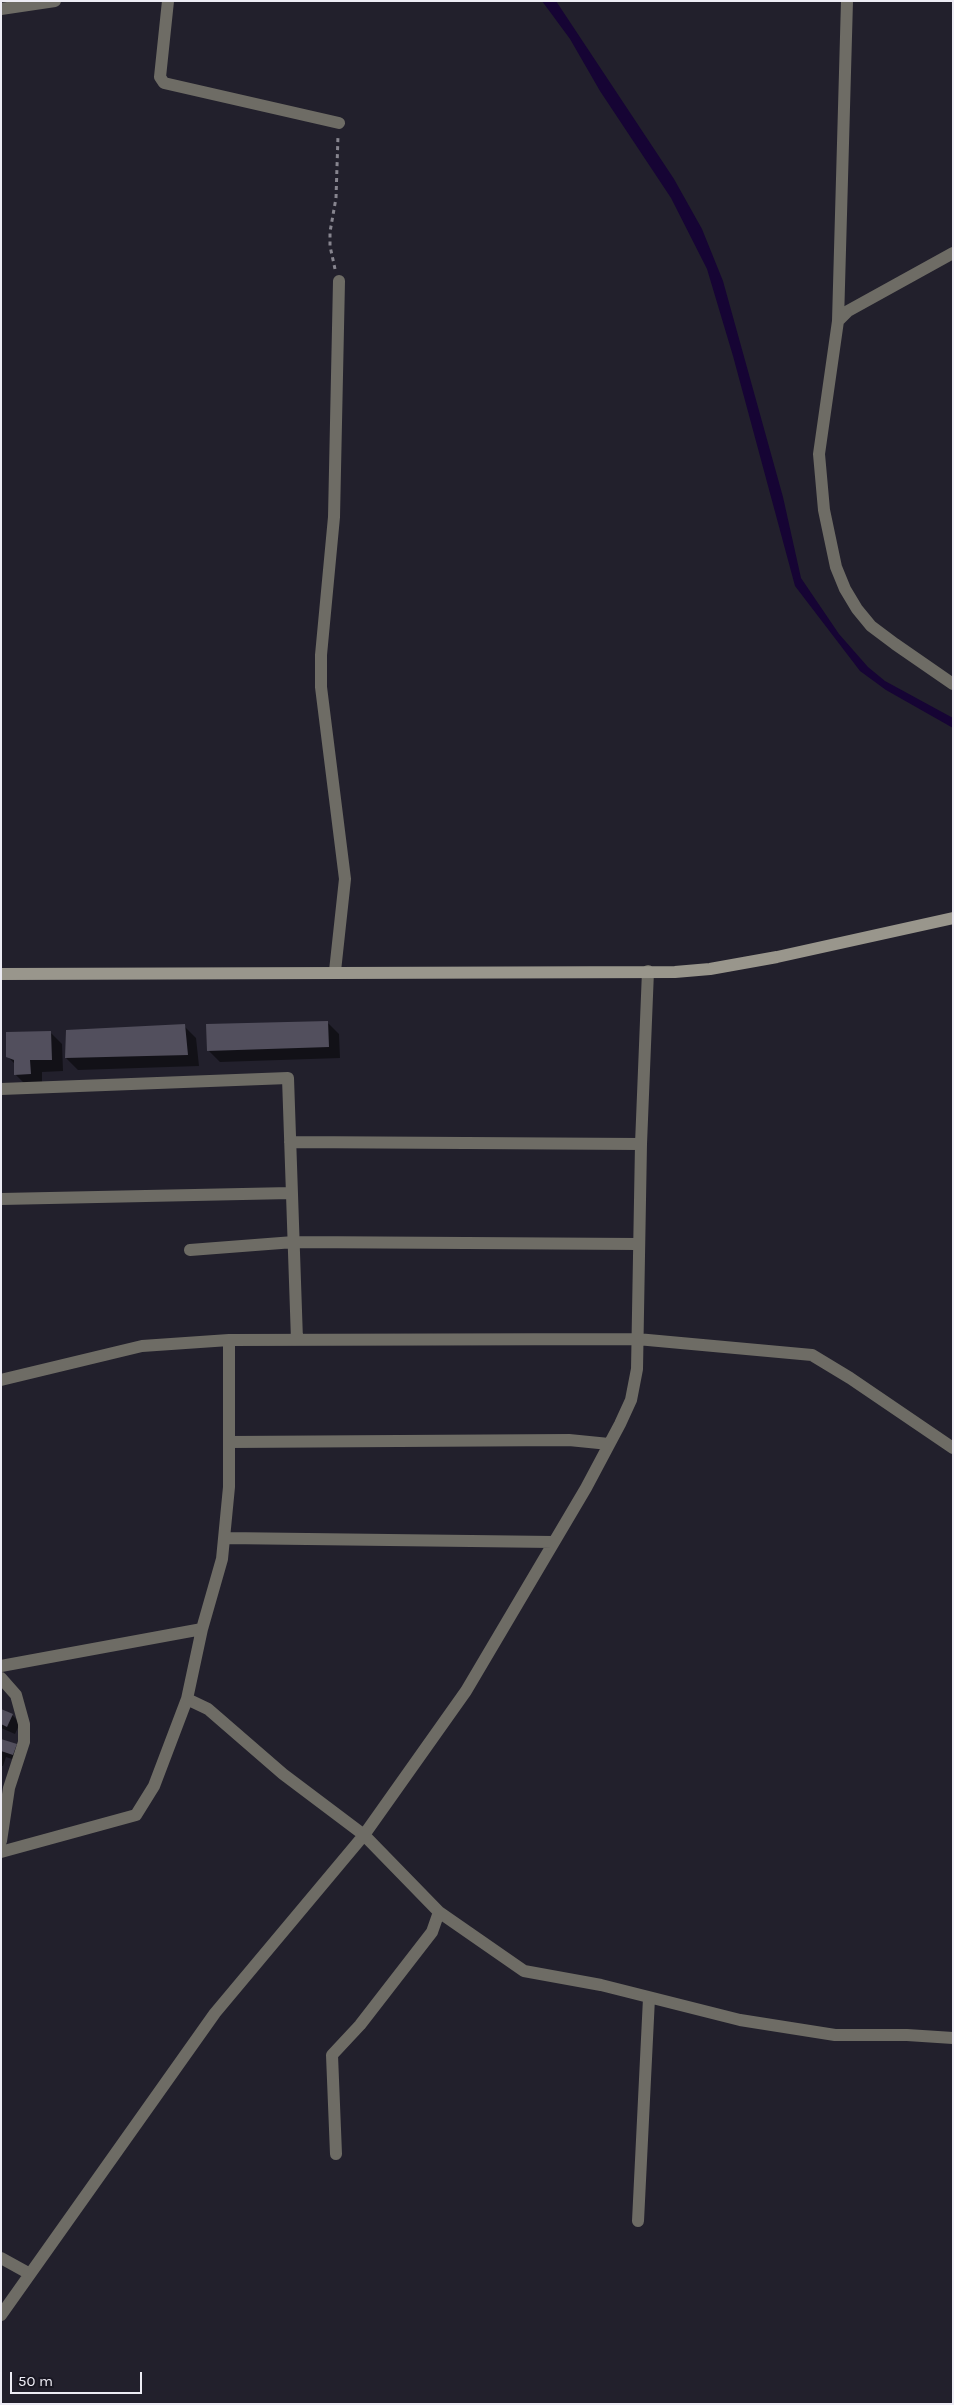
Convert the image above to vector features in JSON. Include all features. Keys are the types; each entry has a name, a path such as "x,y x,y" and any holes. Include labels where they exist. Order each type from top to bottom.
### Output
{"street":[{"path":"1,10 56,1"},
{"path":"168,1 160,78 164,83 339,124"},
{"path":"847,1 838,321 819,454 824,510 836,567 845,590 857,609 871,626 953,684"},
{"path":"838,321 848,311 953,253"},
{"path":"335,971 345,879 321,687 321,654 334,516 339,281"},
{"path":"1,974 702,970 742,964 953,918"},
{"path":"2,2313 215,2013 364,1835 466,1691 609,1444 631,1400 637,1369 638,1244 648,971"},
{"path":"1,1089 288,1078 297,1340"},
{"path":"290,1142 641,1144"},
{"path":"1,1200 291,1193"},
{"path":"190,1250 294,1242 638,1244"},
{"path":"1,1380 142,1346 230,1340 637,1339 812,1355 850,1378 953,1448"},
{"path":"1,1852 136,1815 154,1786 187,1699 202,1629 222,1559 229,1487 230,1340"},
{"path":"229,1442 569,1440 609,1444"},
{"path":"225,1538 553,1542"},
{"path":"1,1666 202,1629"},
{"path":"1,1678 16,1695 24,1724 24,1742 9,1788 1,1841"},
{"path":"187,1699 208,1709 283,1774 364,1835 439,1912 524,1971 601,1985 740,2020 835,2035 907,2035 953,2038"},
{"path":"336,2154 332,2055 360,2025 432,1932 439,1912"},
{"path":"638,2220 649,1998"},
{"path":"1,2258 30,2274"}],"path":[{"path":"339,124 336,198 330,232 330,246 339,281"}],"shaded area":[{"path":"542,1 556,1 674,179 702,229 723,281 783,497 801,578 839,634 868,667 885,681 953,718 953,728 886,690 860,671 795,586 733,356 707,269 671,198 600,91 570,39"}],"building":[{"path":"328,1021 329,1047 207,1051 206,1024"},
{"path":"185,1024 188,1055 65,1058 66,1030"},
{"path":"51,1031 52,1060 30,1060 31,1074 14,1075 14,1060 6,1057 6,1032"},
{"path":"1,1709 13,1714 7,1727 1,1724"},
{"path":"1,1739 17,1744 13,1755 1,1751"}]}
